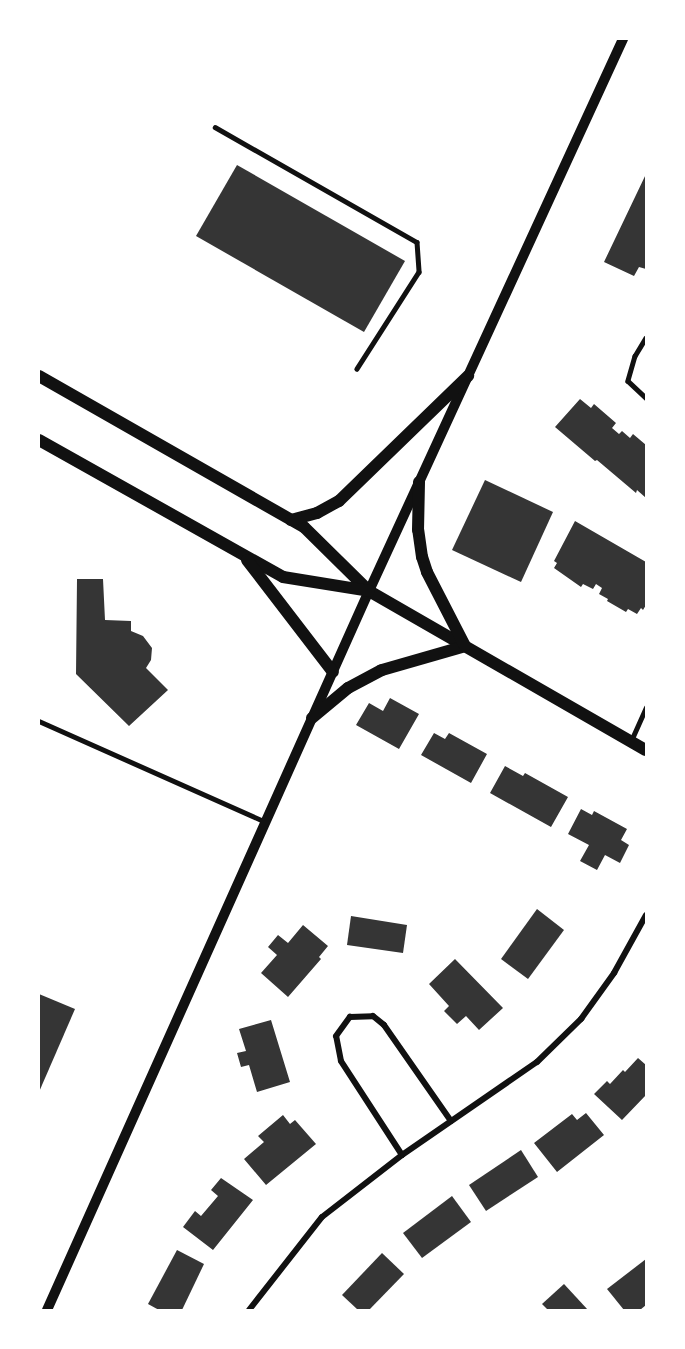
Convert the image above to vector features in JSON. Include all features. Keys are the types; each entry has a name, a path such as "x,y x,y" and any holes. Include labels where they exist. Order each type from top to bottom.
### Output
{"main road":[{"path":"39,376 304,527 369,591 646,750"},
{"path":"291,520 316,513 339,501 468,376"},
{"path":"39,440 283,577 369,591"},
{"path":"419,482 418,530 422,557 427,572 465,646"},
{"path":"243,554 333,672"},
{"path":"312,718 348,688 382,670 465,646"}],"street":[{"path":"47,1310 369,591 623,39"},
{"path":"249,1310 322,1217 402,1155 537,1062 581,1019 614,974 646,915"},
{"path":"402,1155 341,1061 336,1036 350,1017 373,1016 384,1025 452,1121"}],"lane":[{"path":"215,127 417,242 419,272 357,369"},
{"path":"646,338 635,356 628,381 646,398"},
{"path":"631,741 646,708"},
{"path":"39,721 266,822"}],"building":[{"path":"237,165 405,261 364,332 196,236"},
{"path":"646,174 646,269 639,267 634,276 604,262"},
{"path":"580,399 591,408 594,404 616,423 612,428 619,434 622,431 630,438 633,434 646,445 646,498 637,490 636,493 555,427"},
{"path":"485,480 553,512 521,582 452,550"},
{"path":"575,521 646,562 646,605 643,610 641,608 637,614 628,609 626,612 599,594 602,588 596,584 593,589 583,584 581,587 554,568 557,563 554,561"},
{"path":"77,579 103,579 105,620 131,621 131,631 143,636 152,648 151,660 146,668 168,690 129,726 76,674"},
{"path":"390,698 419,714 399,749 356,725 369,703 383,711"},
{"path":"434,733 445,739 449,733 487,754 471,783 421,755"},
{"path":"505,766 523,776 525,773 568,797 551,827 490,793"},
{"path":"581,809 592,815 594,811 627,829 621,840 629,845 620,863 605,855 597,870 580,861 589,845 568,834"},
{"path":"537,909 564,930 528,979 501,959"},
{"path":"351,916 407,925 403,953 347,945"},
{"path":"303,925 328,946 319,957 321,959 288,997 261,973 277,955 268,947 278,935 288,943"},
{"path":"455,959 503,1008 479,1030 466,1016 457,1024 444,1011 449,1006 429,984"},
{"path":"39,994 75,1009 39,1092"},
{"path":"271,1020 290,1082 257,1092 249,1065 241,1067 237,1053 246,1051 239,1029"},
{"path":"638,1058 646,1065 646,1095 622,1120 594,1094 607,1081 610,1084 623,1070 625,1072"},
{"path":"586,1113 604,1135 557,1172 534,1143 572,1114 577,1120"},
{"path":"283,1115 290,1124 295,1120 316,1144 266,1185 244,1159 264,1142 258,1136"},
{"path":"521,1150 538,1177 486,1211 469,1185"},
{"path":"221,1178 253,1200 213,1250 183,1227 195,1211 201,1216 218,1196 211,1190"},
{"path":"452,1196 471,1222 422,1258 403,1233"},
{"path":"177,1250 204,1264 182,1310 159,1310 148,1304"},
{"path":"382,1253 404,1274 369,1310 358,1310 342,1295"},
{"path":"646,1259 646,1305 640,1310 624,1310 607,1289"},
{"path":"564,1284 588,1310 548,1310 542,1304"}]}
